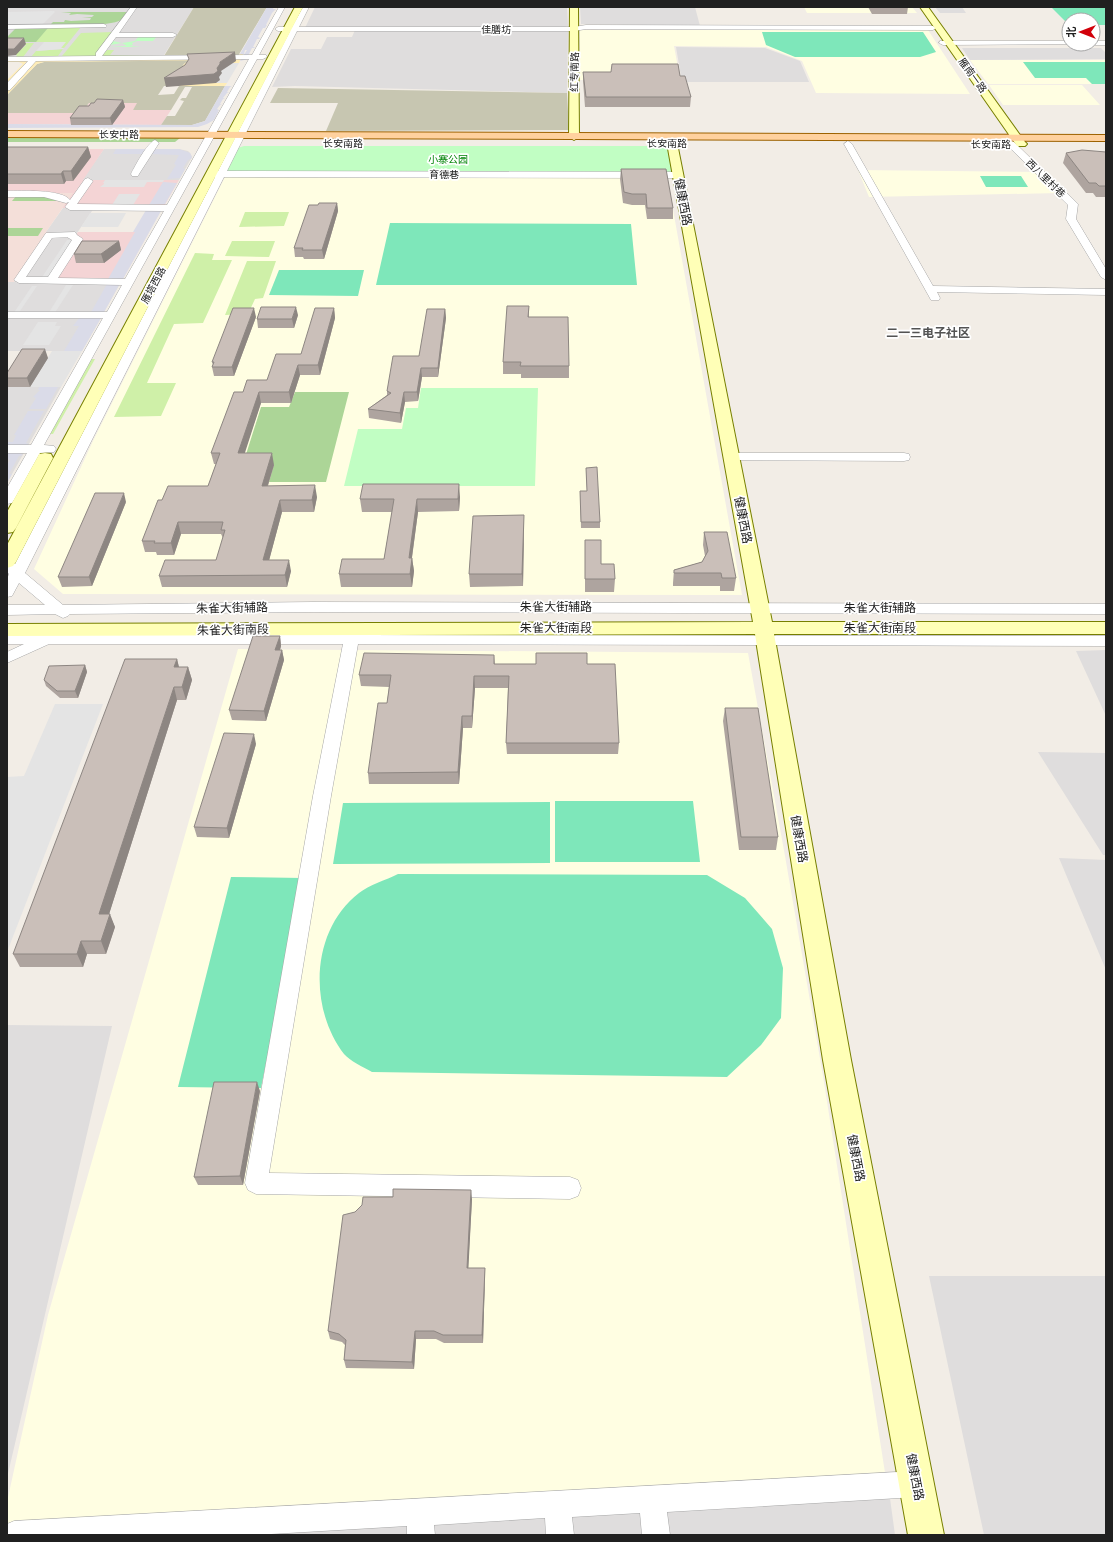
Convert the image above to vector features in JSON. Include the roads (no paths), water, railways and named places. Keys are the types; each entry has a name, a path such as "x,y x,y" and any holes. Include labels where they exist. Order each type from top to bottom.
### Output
{"main road":[{"name":"雁塔西路","path":"10,567 216,174 223,139 258,57 286,29 290,7"},
{"name":"雁塔西路","path":"7,528 42,449 223,139 298,7"},
{"name":"红专南路","path":"574,7 574,137"},
{"name":"雁南一路","path":"918,7 933,28 947,43"},
{"name":"雁南一路","path":"924,7 1014,141"},
{"name":"长安中路","path":"7,134 223,139"},
{"name":"长安南路","path":"223,139 574,137 1014,141 1106,144"},
{"name":"长安南路","path":"223,139 848,144 1106,138"},
{"name":"长安中路","path":"7,143 154,143 223,139"},
{"name":"健康西路","path":"672,143 732,457 837,1060 926,1535"},
{"name":"朱雀大街南段","path":"7,618 1106,628"},
{"name":"朱雀大街南段","path":"7,630 64,619 352,634 762,624 1106,619"}],"street":[{"path":"99,55 134,7"},
{"path":"7,59 258,57 282,7"},
{"path":"286,29 306,7"},
{"path":"7,33 10,26 104,26"},
{"name":"佳膳坊","path":"286,29 574,29 586,27 933,28"},
{"path":"114,35 173,35"},
{"path":"947,43 1061,43"},
{"path":"7,88 34,59"},
{"path":"7,500 42,449 110,315 170,208 223,139"},
{"name":"西八里村巷","path":"1014,141 1073,204 1072,219 1106,277"},
{"path":"135,174 154,143"},
{"path":"848,144 933,294 1106,292"},
{"name":"育德巷","path":"216,174 678,175"},
{"path":"88,181 70,207 170,208"},
{"path":"7,194 47,194 53,197 64,198 66,200"},
{"path":"53,278 78,239 72,237 72,234 49,235 19,280 129,282"},
{"path":"7,315 110,315"},
{"path":"7,449 42,449"},
{"path":"732,457 904,457"},
{"path":"7,593 10,567"},
{"path":"10,567 64,619"},
{"name":"朱雀大街辅路","path":"762,624 1106,609"},
{"path":"7,610 64,619"},
{"path":"7,658 46,639 64,619"},
{"path":"762,624 1106,642"},
{"path":"7,639 352,634 322,796 256,1183 570,1188"},
{"path":"14,1535 420,1523 558,1504 916,1484"},
{"path":"652,1498 656,1535"},
{"path":"558,1504 560,1535"}],"district":[{"name":"二一三电子社区","path":"928,333"}],"park label":[{"name":"小寨公园","path":"448,159"}]}
